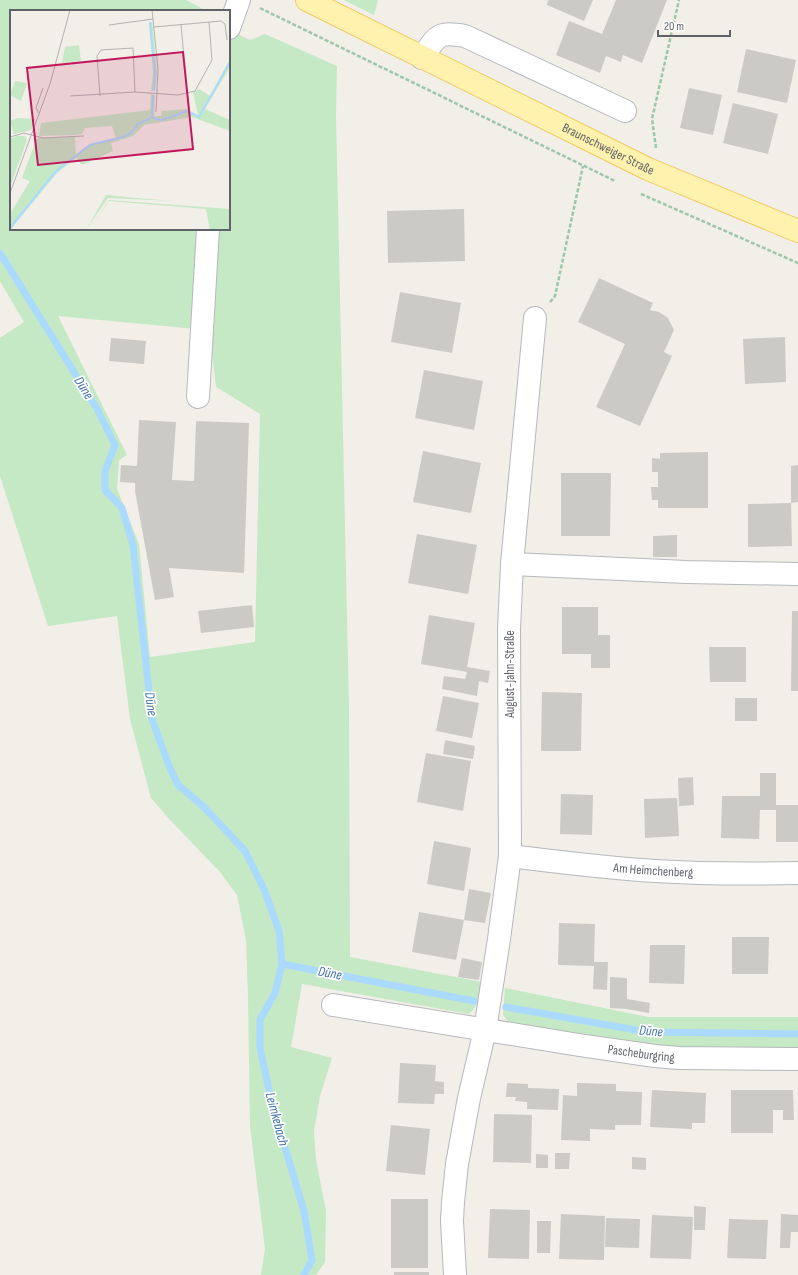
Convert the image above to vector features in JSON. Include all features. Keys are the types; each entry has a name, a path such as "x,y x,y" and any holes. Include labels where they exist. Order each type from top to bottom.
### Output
{"main road":[{"name":"Braunschweiger Straße","path":"307,0 648,169 798,231"}],"street":[{"path":"230,27 249,3"},
{"path":"422,58 435,39 441,35 452,34 465,36 625,112"},
{"path":"198,397 208,230"},
{"name":"August-Jahn-Straße","path":"485,1030 510,856 509,629 512,564 535,318"},
{"path":"512,564 686,572 798,574"},
{"name":"Am Heimchenberg","path":"510,856 608,868 655,871 711,874 798,873"},
{"name":"Pascheburgring","path":"333,1005 621,1052 679,1058 798,1060"},
{"path":"455,1275 452,1220 456,1170 469,1098 485,1030"}],"path":[{"path":"679,0 652,119 656,151 637,192 798,263"},
{"path":"249,3 617,182"},
{"path":"535,318 555,296 584,166"}],"green space":[{"path":"0,0 186,0 205,10 10,10 10,230 202,230 196,329 58,316 127,455 119,460 117,489 139,544 150,657 255,642 260,414 216,387 209,330 215,230 230,230 230,46 233,32 250,40 265,34 337,66 336,114 349,709 350,957 482,982 477,1003 469,1014 302,984 291,1047 332,1058 320,1096 314,1131 316,1160 326,1211 325,1262 316,1275 261,1275 265,1249 250,1126 246,940 237,895 220,872 151,798 130,719 117,616 48,626 0,476 0,338 24,322 0,281"},
{"path":"344,0 378,0 374,15"},
{"path":"505,988 648,1017 798,1017 798,1050 656,1048 511,1025 503,1015"}],"building":[{"path":"548,0 593,0 584,21 547,5"},
{"path":"616,0 667,0 642,63 623,55 621,62 606,56 600,73 556,55 569,21 602,34"},
{"path":"746,49 796,60 787,103 737,92"},
{"path":"689,88 722,95 713,135 680,128"},
{"path":"733,103 778,114 768,154 723,143"},
{"path":"464,209 465,261 388,263 387,211"},
{"path":"599,278 653,303 650,310 659,312 668,318 674,330 664,352 672,356 640,426 596,407 625,344 578,322"},
{"path":"400,292 461,303 452,353 391,342"},
{"path":"785,337 786,382 745,384 743,339"},
{"path":"111,338 146,341 144,364 109,361"},
{"path":"424,370 483,381 474,430 415,418"},
{"path":"139,420 176,422 172,480 194,481 196,421 249,423 244,573 169,568 174,597 155,600 135,491 135,483 120,482 121,465 137,466"},
{"path":"423,451 481,463 471,513 413,502"},
{"path":"708,452 708,508 658,508 658,500 652,500 651,487 658,487 658,472 652,472 652,458 660,459 660,453"},
{"path":"798,465 798,502 791,503 791,466"},
{"path":"561,473 611,473 610,536 561,536"},
{"path":"791,503 792,546 748,547 748,504"},
{"path":"417,534 477,545 468,594 408,583"},
{"path":"677,535 677,557 653,557 653,536"},
{"path":"252,605 254,627 201,633 198,611"},
{"path":"562,607 598,607 598,635 610,635 610,668 591,668 591,654 562,654"},
{"path":"792,611 798,611 798,691 791,691"},
{"path":"429,615 475,623 467,667 490,671 488,683 479,681 477,696 442,689 444,676 465,679 467,672 421,664"},
{"path":"709,647 746,647 746,682 710,682"},
{"path":"542,692 582,693 581,751 541,751"},
{"path":"443,696 479,703 472,738 436,731"},
{"path":"735,698 757,698 757,721 735,721"},
{"path":"445,740 475,746 473,759 443,754"},
{"path":"426,753 471,761 463,811 417,802"},
{"path":"760,773 776,773 776,805 798,805 798,842 776,842 776,810 760,810 759,839 721,838 722,796 760,796"},
{"path":"693,777 694,805 679,806 678,778"},
{"path":"561,794 593,795 592,835 560,834"},
{"path":"677,798 679,836 645,838 644,799"},
{"path":"434,841 471,848 464,891 427,884"},
{"path":"469,889 491,893 485,923 464,920"},
{"path":"419,912 464,920 456,960 412,952"},
{"path":"559,923 595,924 594,962 608,962 607,990 593,989 594,966 558,965"},
{"path":"732,937 769,937 768,974 732,974"},
{"path":"650,945 685,945 684,984 649,983"},
{"path":"462,958 482,962 479,980 458,977"},
{"path":"610,977 627,978 627,999 650,1003 649,1013 610,1008"},
{"path":"400,1063 436,1065 435,1081 444,1082 444,1094 435,1094 434,1104 398,1103"},
{"path":"507,1083 528,1084 528,1088 559,1089 558,1110 527,1109 527,1102 515,1101 516,1097 506,1097"},
{"path":"577,1083 616,1084 616,1091 642,1092 641,1125 615,1125 615,1130 590,1129 590,1141 561,1140 563,1095 577,1096"},
{"path":"652,1090 706,1093 705,1123 692,1123 692,1129 650,1127"},
{"path":"731,1090 793,1090 794,1120 783,1120 783,1110 773,1110 773,1133 731,1133"},
{"path":"494,1114 532,1115 531,1163 493,1162"},
{"path":"391,1125 430,1129 425,1175 386,1171"},
{"path":"555,1153 570,1153 569,1169 555,1169"},
{"path":"536,1154 548,1155 548,1168 536,1168"},
{"path":"632,1157 646,1158 646,1170 632,1169"},
{"path":"391,1199 428,1199 428,1268 391,1268"},
{"path":"694,1206 706,1207 705,1230 694,1230"},
{"path":"490,1209 530,1210 529,1259 488,1258"},
{"path":"561,1214 605,1216 604,1260 559,1259"},
{"path":"781,1214 798,1215 798,1232 791,1232 790,1248 780,1248"},
{"path":"652,1215 693,1217 691,1259 650,1258"},
{"path":"606,1218 640,1219 639,1248 605,1247"},
{"path":"729,1219 768,1220 766,1259 727,1258"},
{"path":"537,1221 551,1221 550,1253 537,1253"},
{"path":"394,1272 429,1272 429,1275 394,1275"}],"waterway":[{"name":"Düne","path":"0,253 97,409 115,445 105,471 105,490 122,508 133,545 152,719 169,766 178,785 204,807 245,851 264,889 279,931 282,964 275,993 260,1020 260,1048 272,1104 304,1211 312,1260 304,1275"},
{"name":"Düne","path":"282,964 474,1001"},
{"name":"Düne","path":"506,1007 647,1032 798,1034"}],"water label":[{"name":"Leimkebach","path":"277,1119"}]}
